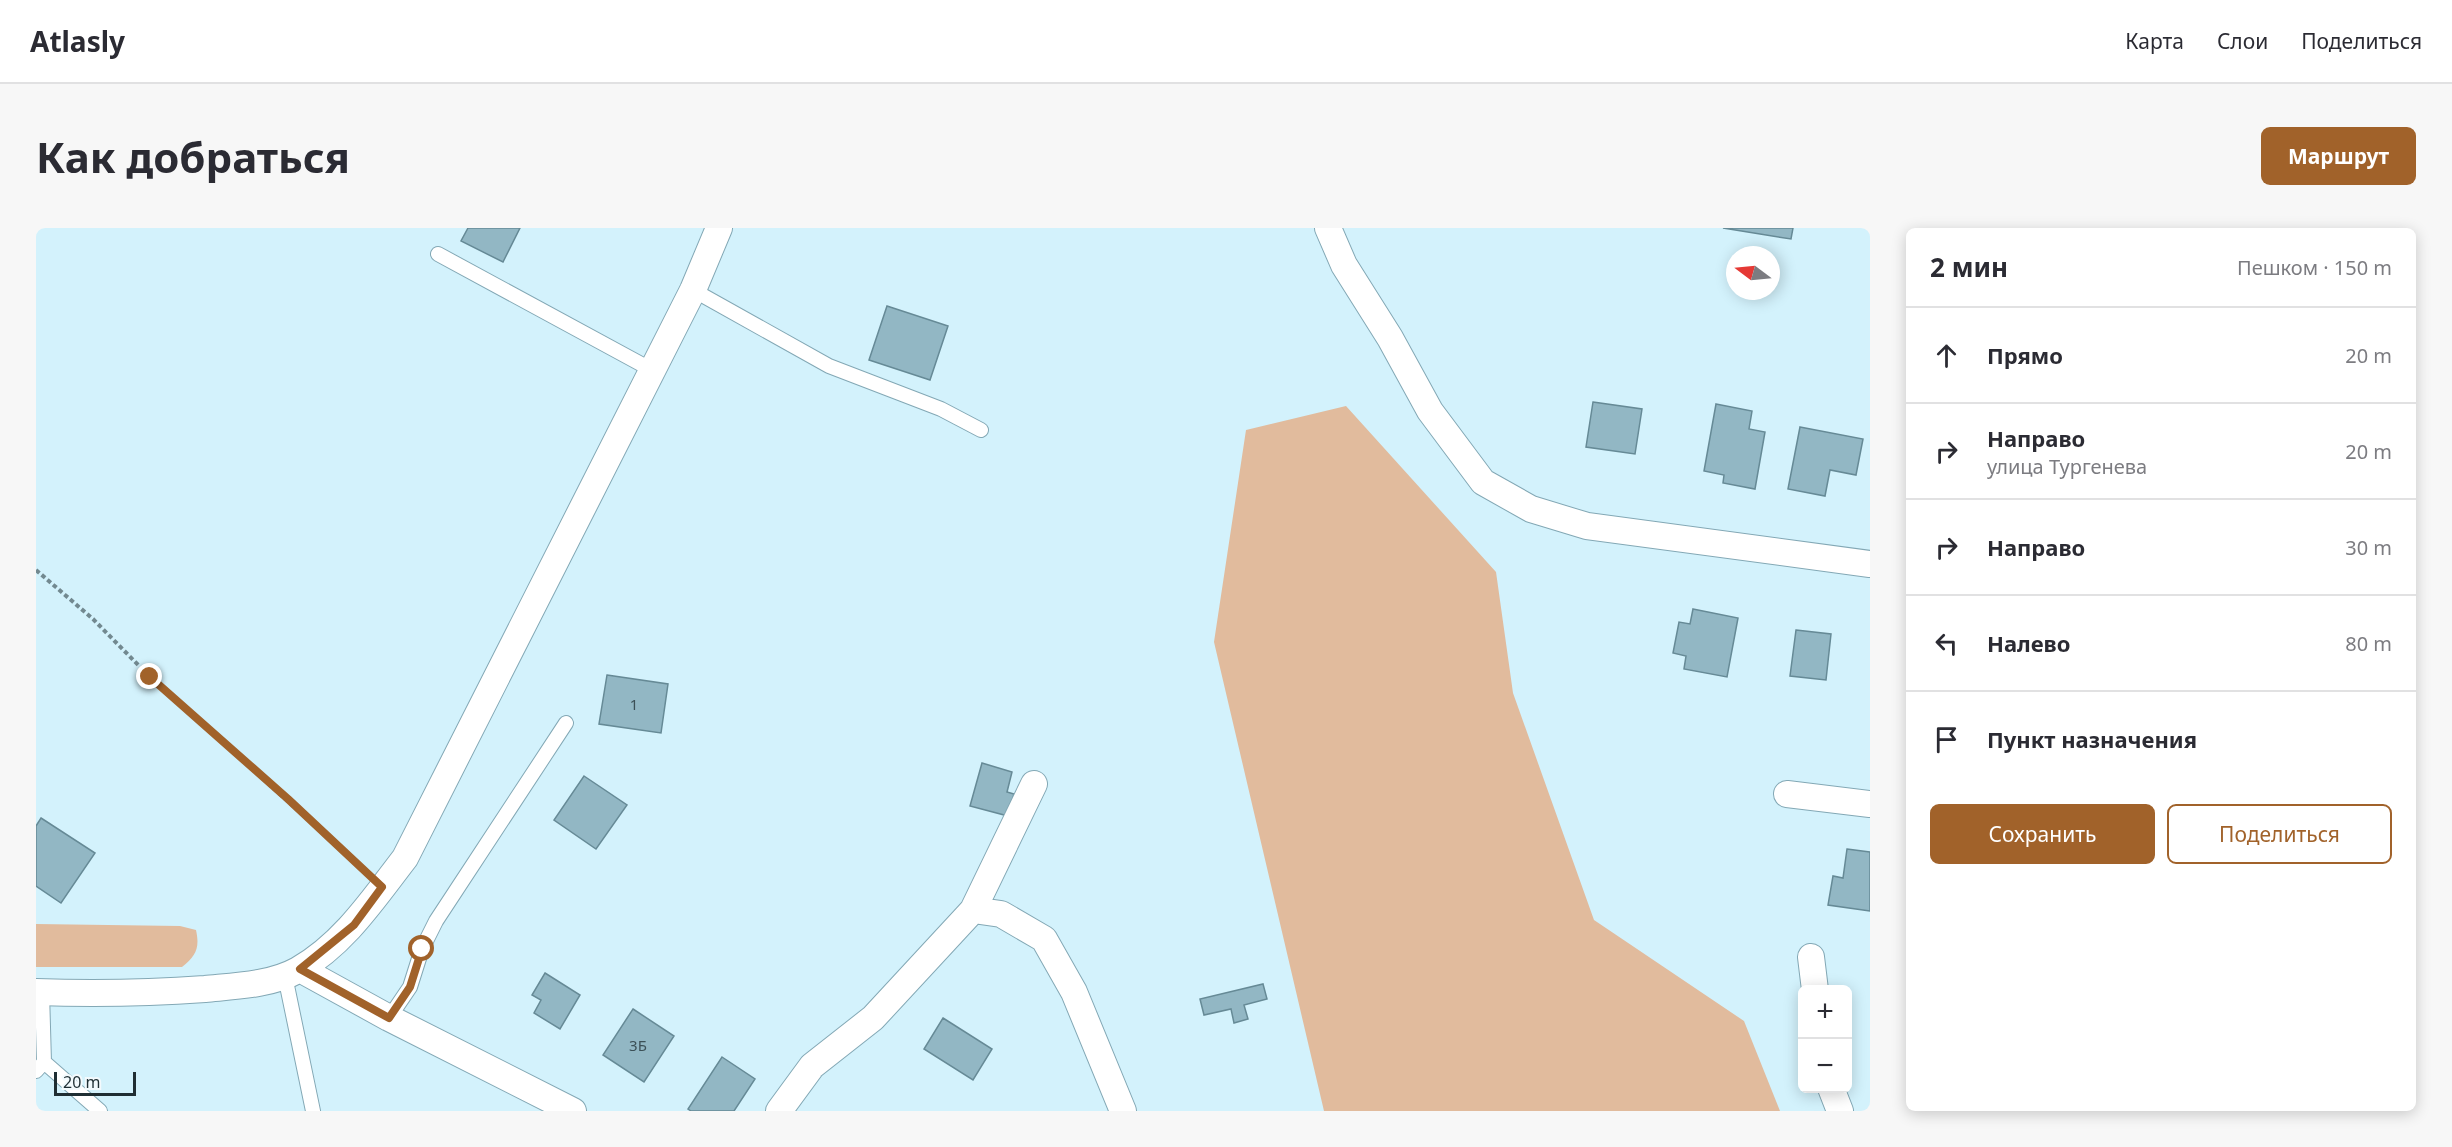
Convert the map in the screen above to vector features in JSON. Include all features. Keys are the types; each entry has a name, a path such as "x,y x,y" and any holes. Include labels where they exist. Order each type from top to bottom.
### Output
{"street":[{"path":"39,992 141,993 241,986 293,972 354,925 405,858 693,290 719,228"},
{"path":"1328,228 1344,265 1390,338 1430,411 1483,482 1531,509 1587,526 1870,564"},
{"path":"778,1111 812,1066 873,1018 973,910 1034,784"},
{"path":"1787,794 1870,804"},
{"path":"973,910 1001,914 1044,939 1074,992 1123,1111"},
{"path":"1811,957 1814,985"},
{"path":"293,972 573,1111"},
{"path":"1833,1093 1840,1111"}],"lane":[{"path":"438,254 652,370"},
{"path":"693,290 829,366 941,409 981,430"},
{"path":"389,1018 410,987 422,949 435,921 566,723"},
{"path":"293,972 313,1111"},
{"path":"39,992 40,1067 100,1111"}],"path":[{"path":"36,570 93,619 150,677 288,799 382,887"}],"shaded area":[{"path":"1346,406 1496,572 1513,693 1594,920 1744,1021 1780,1111 1324,1111 1214,642 1246,430"},
{"path":"36,924 180,926 196,930 197,947 191,959 182,967 36,967"}],"building":[{"path":"468,228 520,228 503,262 461,241"},
{"path":"1723,228 1793,228 1791,239"},
{"path":"887,306 948,326 930,380 869,360"},
{"path":"1593,402 1642,409 1635,454 1586,447"},
{"path":"1716,404 1752,411 1749,429 1765,432 1755,489 1723,483 1724,475 1704,471"},
{"path":"1800,427 1863,439 1856,475 1830,470 1825,496 1788,489"},
{"path":"1693,609 1738,618 1727,677 1684,669 1686,656 1673,653 1679,622 1690,624"},
{"path":"1796,630 1831,634 1826,680 1790,676"},
{"path":"607,675 668,684 661,733 599,724"},
{"path":"982,763 1012,772 1007,792 1014,794 1008,816 970,806"},
{"path":"584,776 627,805 596,849 554,820"},
{"path":"41,818 95,853 61,903 36,886 36,826"},
{"path":"1847,849 1870,852 1870,911 1828,905 1833,876 1843,878"},
{"path":"545,973 580,995 560,1029 534,1013 541,1000 532,995"},
{"path":"1263,984 1267,999 1244,1005 1248,1019 1234,1023 1231,1009 1204,1015 1200,999"},
{"path":"633,1009 674,1036 644,1082 603,1055"},
{"path":"943,1018 992,1049 973,1080 924,1049"},
{"path":"722,1057 755,1079 734,1111 691,1111 688,1109"}],"route":[{"path":"150,677 288,799 382,887 354,925 300,969 389,1018 410,987 422,949"}]}
